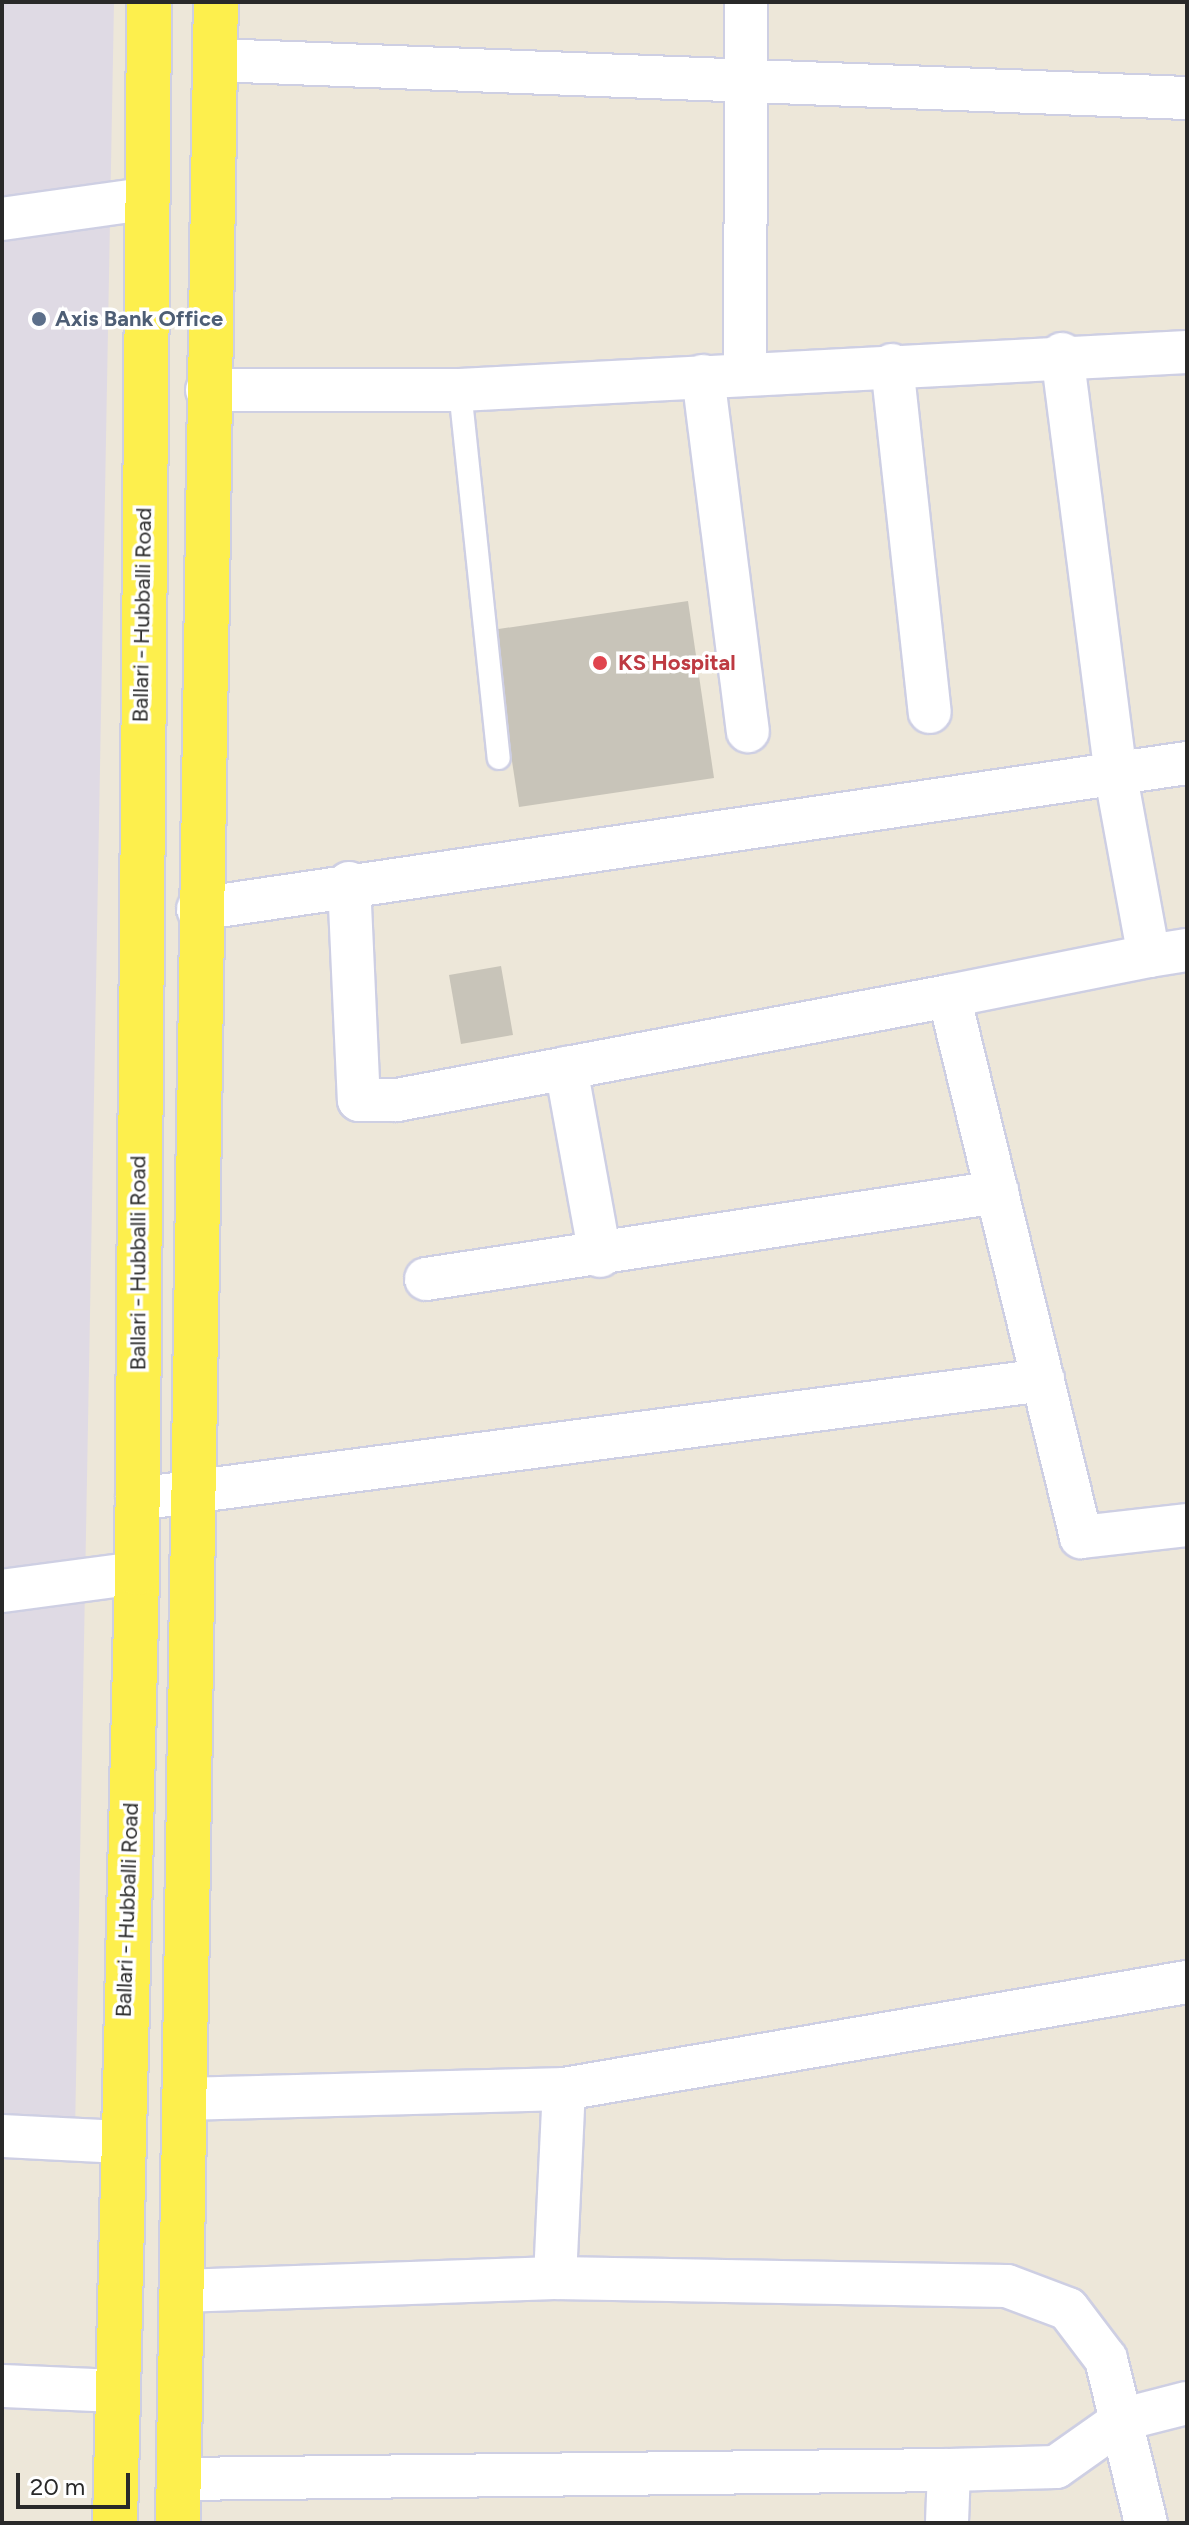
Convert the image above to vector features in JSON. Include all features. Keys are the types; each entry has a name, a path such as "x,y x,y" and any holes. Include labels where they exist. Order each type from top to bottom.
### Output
{"main road":[{"name":"Ballari - Hubballi Road","path":"115,2523 120,2142 137,1573 145,199 149,2"},
{"path":"178,2523 198,909 216,2"},
{"path":"145,360 208,375"},
{"path":"123,2038 184,2036"}],"street":[{"path":"745,373 743,77 746,2"},
{"path":"215,60 743,77 1187,98"},
{"path":"2,219 145,199"},
{"path":"208,375 460,390 1062,354 1187,352"},
{"path":"349,883 359,1100 397,1100 1168,953 1116,777 1062,354"},
{"path":"892,365 930,712"},
{"path":"703,376 748,731"},
{"path":"198,909 349,883 1116,777 1187,763"},
{"path":"949,996 1081,1537 1187,1525"},
{"path":"566,1068 600,1256"},
{"path":"426,1279 600,1256 997,1192"},
{"path":"137,1499 191,1489 1043,1380"},
{"path":"2,1591 137,1573"},
{"path":"184,2099 564,2089 1187,1982"},
{"path":"555,2278 564,2089"},
{"path":"2,2136 120,2142"},
{"path":"181,2291 555,2278 1007,2286 1068,2309 1106,2359 1124,2419 1146,2523"},
{"path":"2,2386 118,2391"},
{"path":"178,2479 1056,2467 1124,2419 1187,2403"},
{"path":"947,2523 949,2470"}],"lane":[{"path":"460,390 499,758"}],"shaded area":[{"path":"2,2 114,2 75,2134 2,2131"}],"building":[{"path":"688,601 714,778 519,807 492,630"},
{"path":"501,966 513,1035 461,1044 449,975"}],"place":[{"name":"Axis Bank Office","path":"39,319"},
{"name":"KS Hospital","path":"600,663"}]}
